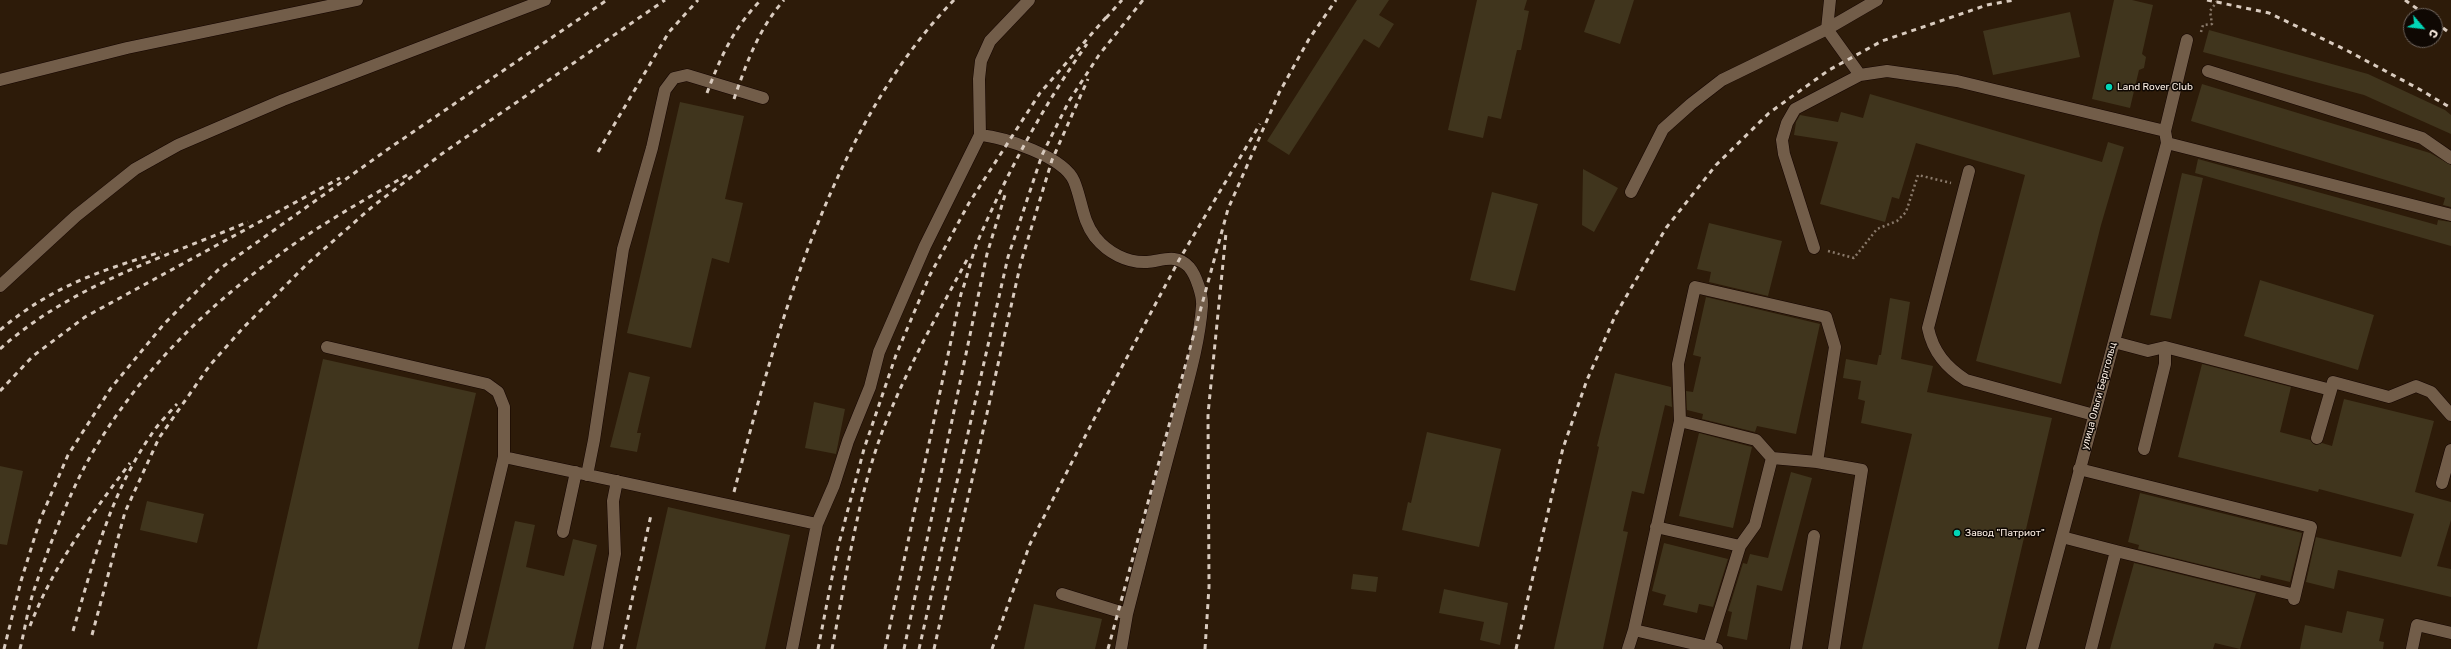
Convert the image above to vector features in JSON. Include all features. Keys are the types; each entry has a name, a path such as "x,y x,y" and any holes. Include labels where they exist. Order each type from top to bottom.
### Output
{"street":[{"path":"0,80 127,48 357,0"},
{"path":"0,286 76,216 129,174 178,145 283,100 545,0"},
{"path":"792,649 817,524 834,485 848,441 870,387 879,352 925,246 980,135 978,79 981,61 990,41 1029,0"},
{"path":"1830,0 1827,29 1860,75"},
{"path":"1631,192 1663,129 1691,104 1722,80 1827,29 1877,0"},
{"name":"улица Ольги Берггольц","path":"2032,649 2114,342 2166,137 2187,40"},
{"path":"1814,248 1784,154 1782,140 1786,123 1795,109 1860,75 1887,71 1957,80 2451,214"},
{"path":"2208,71 2422,138 2451,158"},
{"path":"563,532 581,474 594,440 623,249 652,148 665,90 674,78 687,75 763,98"},
{"path":"980,135 996,136 1009,140 1064,167 1074,180 1084,218 1095,237 1112,252 1129,261 1148,262 1164,258 1178,260 1189,267 1196,282 1202,304 1195,351 1127,614 1121,649"},
{"path":"1969,171 1928,328 1932,344 1952,371 1966,380 2094,415"},
{"path":"1628,649 1634,630 1680,421 1678,364 1695,287 1826,317 1835,347 1817,462"},
{"path":"2114,342 2148,351 2165,347 2331,390"},
{"path":"327,347 487,384 498,392 504,407 504,457 458,649"},
{"path":"2144,449 2165,364 2165,347"},
{"path":"2317,438 2333,382 2389,397 2416,386 2431,392 2451,415"},
{"path":"1680,421 1756,440 1772,458 1817,462 1862,470 1834,649"},
{"path":"2442,483 2451,450"},
{"path":"504,457 817,524"},
{"path":"1634,630 1711,648 1740,546 1755,525 1772,458"},
{"path":"2062,537 2295,597 2311,527 2080,469"},
{"path":"597,649 615,554 613,501 616,481"},
{"path":"1656,527 1740,546"},
{"path":"1796,649 1814,536"},
{"path":"2091,649 2116,552"},
{"path":"1062,594 1127,614"},
{"path":"2412,649 2417,625 2451,633"}],"path":[{"path":"2208,24 2212,24 2210,11 2218,0"},
{"path":"1814,248 1854,258 1878,229 1897,221 1906,212 1918,175 1965,186"}],"building":[{"path":"1357,0 1389,0 1379,15 1394,24 1379,48 1364,39 1289,155 1267,141"},
{"path":"1477,0 1527,0 1524,10 1529,11 1521,50 1517,50 1501,119 1488,116 1483,138 1448,130"},
{"path":"1595,0 1634,0 1620,44 1584,32"},
{"path":"2114,0 2132,0 2153,5 2142,54 2146,57 2144,68 2139,70 2130,108 2092,99"},
{"path":"2070,12 2080,57 1993,75 1983,31"},
{"path":"2209,30 2368,74 2445,110 2451,115 2451,134 2364,95 2203,52"},
{"path":"2202,84 2430,153 2451,165 2451,207 2443,205 2445,198 2191,121"},
{"path":"1870,94 2102,162 2108,142 2124,147 2101,225 2061,384 1976,361 2025,175 1916,143 1899,199 1892,197 1885,222 1820,204 1838,142 1794,135 1796,122 1800,115 1838,122 1841,112 1863,118"},
{"path":"680,102 744,116 725,199 743,203 729,263 712,258 691,348 627,333"},
{"path":"2198,159 2437,225 2438,220 2451,222 2451,246 2195,173"},
{"path":"1583,169 1618,188 1594,232 1582,225"},
{"path":"2182,173 2203,178 2171,319 2150,315"},
{"path":"1492,192 1538,204 1515,291 1470,280"},
{"path":"1709,223 1782,241 1768,296 1709,282 1711,272 1697,269"},
{"path":"2260,280 2374,315 2358,370 2244,336"},
{"path":"1706,297 1820,324 1796,434 1757,426 1755,432 1702,419 1703,414 1687,410 1686,391 1693,392 1701,357 1693,355"},
{"name":"Завод \"Патриот\"","path":"1890,298 1910,302 1901,359 1933,366 1927,392 2052,418 1998,649 1862,649 1912,434 1861,423 1865,401 1858,399 1861,381 1843,378 1846,359 1877,365 1879,355 1881,355"},
{"path":"323,359 476,393 418,649 257,649"},
{"path":"2202,364 2291,387 2280,432 2310,440 2315,445 2322,443 2332,446 2344,399 2434,421 2415,492 2451,502 2451,520 2437,566 2451,569 2451,597 2338,570 2334,589 2306,582 2316,537 2401,557 2414,514 2319,489 2318,492 2178,457"},
{"path":"629,372 650,377 637,433 641,433 637,452 610,447"},
{"path":"1615,373 1671,387 1672,407 1665,405 1644,494 1632,491 1623,531 1628,532 1603,649 1554,649 1599,447 1597,446"},
{"path":"814,402 845,409 836,454 805,448"},
{"path":"1427,432 1501,449 1479,547 1402,530 1408,502 1411,503"},
{"path":"1699,433 1752,447 1733,528 1679,516"},
{"path":"0,466 23,471 7,545 0,544"},
{"path":"1791,472 1812,478 1782,591 1757,585 1747,640 1727,636 1732,612 1728,611 1743,563 1747,564 1750,554 1768,558"},
{"path":"2140,493 2302,533 2290,582 2261,575 2260,579 2138,549 2139,545 2128,542"},
{"path":"147,501 204,514 197,543 140,530"},
{"path":"668,507 790,535 765,649 636,649"},
{"path":"515,521 535,525 526,567 564,576 573,539 597,545 573,649 485,649"},
{"path":"1664,543 1728,559 1713,607 1699,604 1697,613 1663,605 1666,595 1652,591"},
{"path":"2134,563 2256,593 2240,649 2215,643 2213,649 2110,649"},
{"path":"1353,574 1378,577 1376,592 1351,589"},
{"path":"1444,589 1508,603 1500,645 1480,640 1484,622 1439,613"},
{"path":"1034,604 1102,619 1095,649 1024,649"},
{"path":"2347,611 2384,619 2379,641 2384,642 2383,649 2300,649 2305,625 2342,633"}],"railway":[{"path":"4,649 21,581 40,520 68,455 111,388 164,324 218,270 391,147 607,0"},
{"path":"92,635 125,512 159,438 210,365 243,328 307,264 373,206 443,153 665,0"},
{"path":"598,152 669,32 698,0"},
{"path":"707,93 717,68 735,32 751,10 761,0"},
{"path":"734,99 743,73 760,34 767,22 784,0"},
{"path":"734,492 770,363 791,297 815,231 843,167 875,106 912,50 954,0"},
{"path":"1106,18 1122,0"},
{"path":"919,649 1008,257 1042,155 1069,101 1099,55 1143,0"},
{"path":"1108,649 1228,209 1279,93 1309,39 1336,0"},
{"path":"1516,649 1563,448 1587,380 1616,314 1666,228 1716,165 1769,113 1829,70 1882,41 1987,5 2014,0"},
{"path":"2207,0 2269,13 2348,51 2451,108"},
{"path":"2405,0 2416,8"},
{"path":"818,649 838,547 864,449 896,355 930,275 969,203 1040,93 1109,14"},
{"path":"2443,28 2451,34"},
{"path":"885,649 961,294 975,250 1003,186 1042,113 1087,44"},
{"path":"934,649 1021,262 1052,160 1088,79"},
{"path":"992,649 1030,544 1093,421 1179,260 1260,124"},
{"path":"20,649 28,610 35,587 64,510 85,466 103,436 122,407 144,379 191,328 244,281 304,237 407,175"},
{"path":"0,391 33,356 85,317 340,178"},
{"path":"904,649 987,254 1005,195"},
{"path":"0,349 27,327 56,308 118,275 248,222"},
{"path":"1205,649 1209,587 1208,414 1226,233"},
{"path":"0,330 19,315 57,291 117,266 161,252"},
{"path":"832,649 860,508 867,480 884,427 924,340 969,256"},
{"path":"73,631 104,530 124,481 154,431 177,404"},
{"path":"30,626 39,604 61,562 87,522 130,463"},
{"path":"621,649 651,515"}],"place":[{"name":"Land Rover Club","path":"2109,87"},
{"name":"Завод \"Патриот\"","path":"1957,533"}]}
